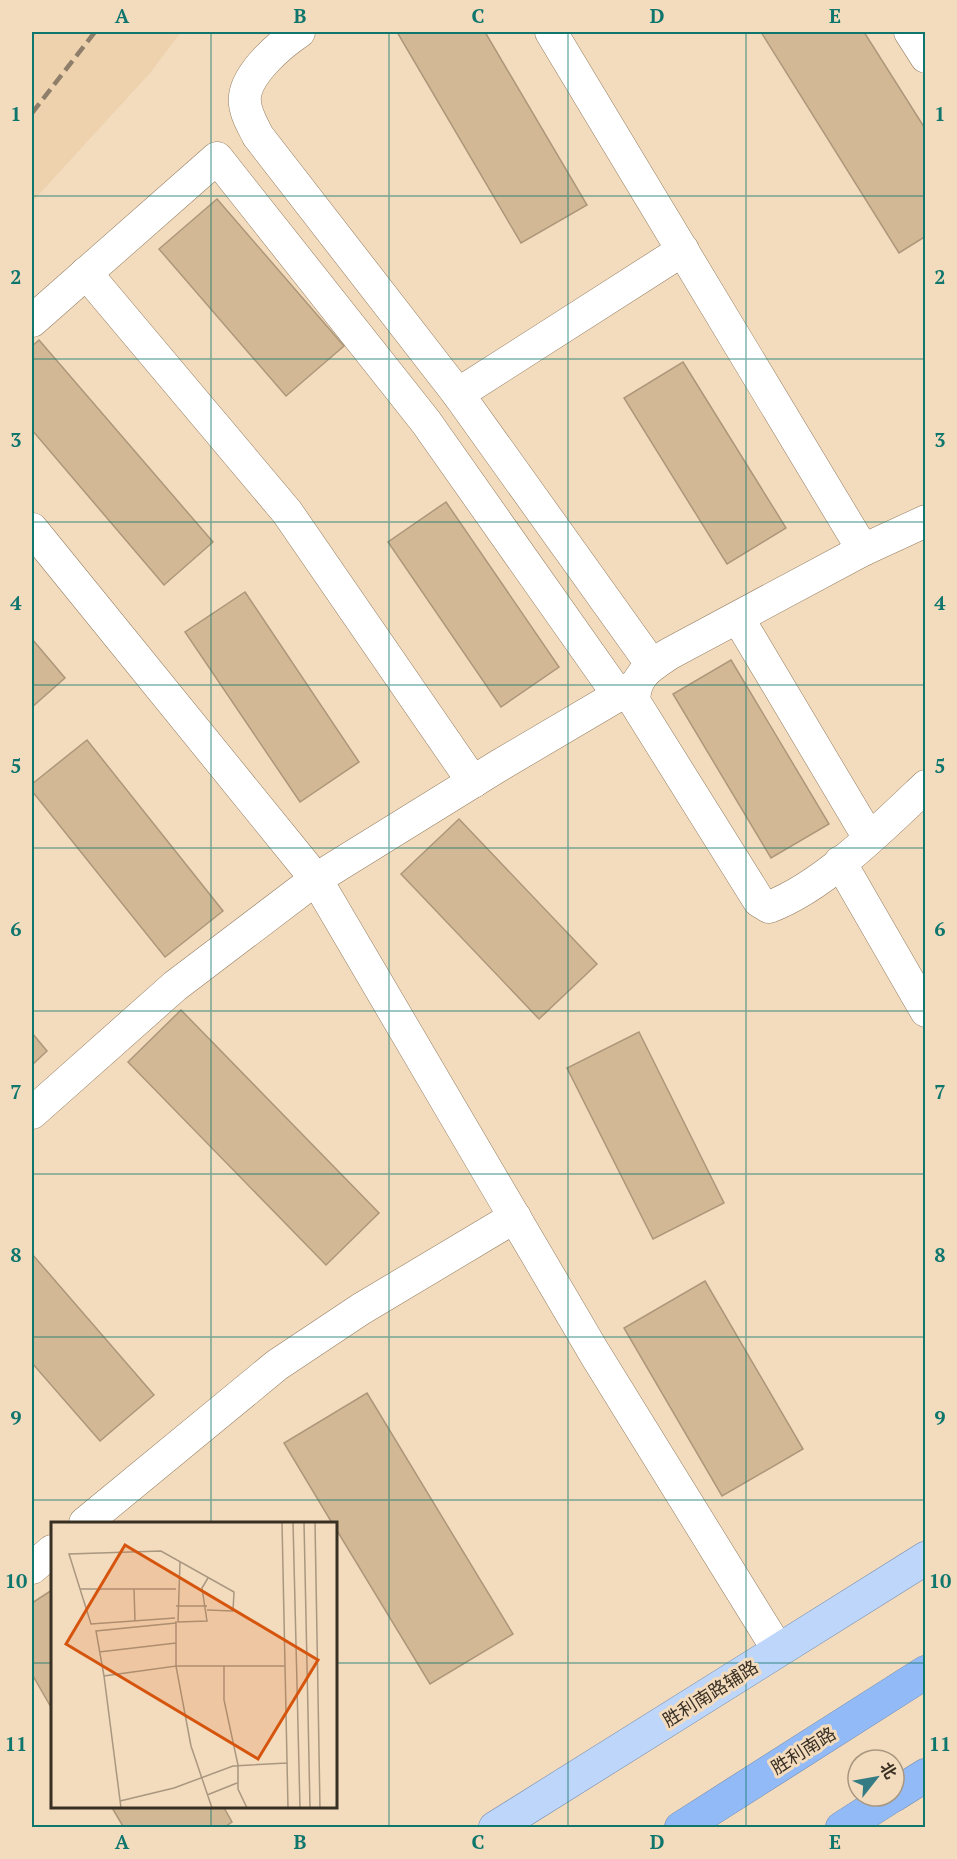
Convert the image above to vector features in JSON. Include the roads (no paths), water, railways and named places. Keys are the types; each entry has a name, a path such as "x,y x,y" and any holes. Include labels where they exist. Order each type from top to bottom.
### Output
{"highway":[{"name":"胜利南路","path":"681,1827 926,1672"},
{"path":"906,1787 926,1775"},
{"path":"842,1827 872,1808"}],"main road":[{"name":"胜利南路辅路","path":"495,1827 926,1558"}],"street":[{"path":"299,32 281,45 259,68 244,95 247,116 258,136 458,394 635,683 633,701 759,901 769,907 781,902 840,862 926,786"},
{"path":"551,32 863,550"},
{"path":"910,32 926,57"},
{"path":"32,321 217,158 635,683"},
{"path":"458,394 683,250"},
{"path":"86,273 287,512 473,782"},
{"path":"32,1113 175,986 316,879 738,618 863,550 926,521"},
{"path":"32,529 316,879 595,1354 778,1650"},
{"path":"738,618 869,838"},
{"path":"840,862 926,1011"},
{"path":"86,1522 277,1365 361,1309 515,1217"},
{"path":"32,1568 51,1552"}],"railway":[{"path":"32,113 95,32"}]}
